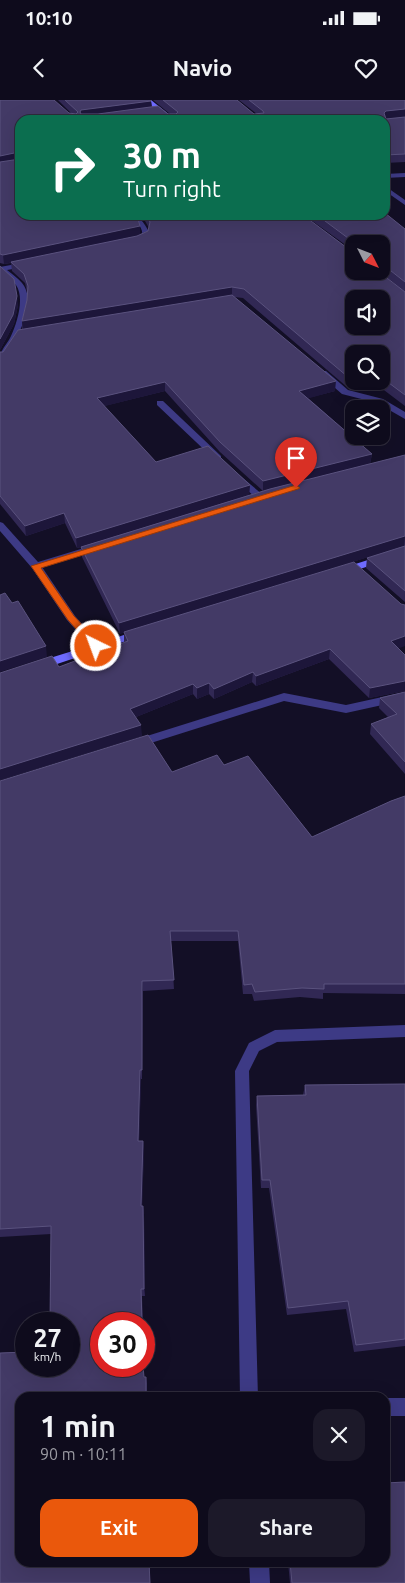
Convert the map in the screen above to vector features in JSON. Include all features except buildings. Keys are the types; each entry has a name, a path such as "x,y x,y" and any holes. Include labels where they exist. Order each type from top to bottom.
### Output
{"main road":[{"path":"147,100 166,115"},
{"path":"338,573 360,570 405,551"},
{"path":"26,669 152,629"}],"street":[{"path":"150,111 160,110"},
{"path":"390,176 405,175"},
{"path":"390,192 405,203"},
{"path":"122,245 145,237 146,232 142,224 137,220"},
{"path":"1,268 39,262"},
{"path":"0,358 15,336 24,297 20,285 1,268"},
{"path":"15,336 25,335"},
{"path":"315,366 345,392 380,401 395,408 405,416"},
{"path":"160,403 260,498"},
{"path":"0,525 36,566 71,618 96,646"},
{"path":"36,566 111,543"},
{"path":"122,748 284,697 346,709 405,696"},
{"path":"249,1392 242,1071 254,1047 275,1036 405,1032"},
{"path":"390,1408 405,1407"},
{"path":"259,1567 260,1583"}],"route":[{"path":"96,646 71,618 36,566 260,497 296,488"}]}
